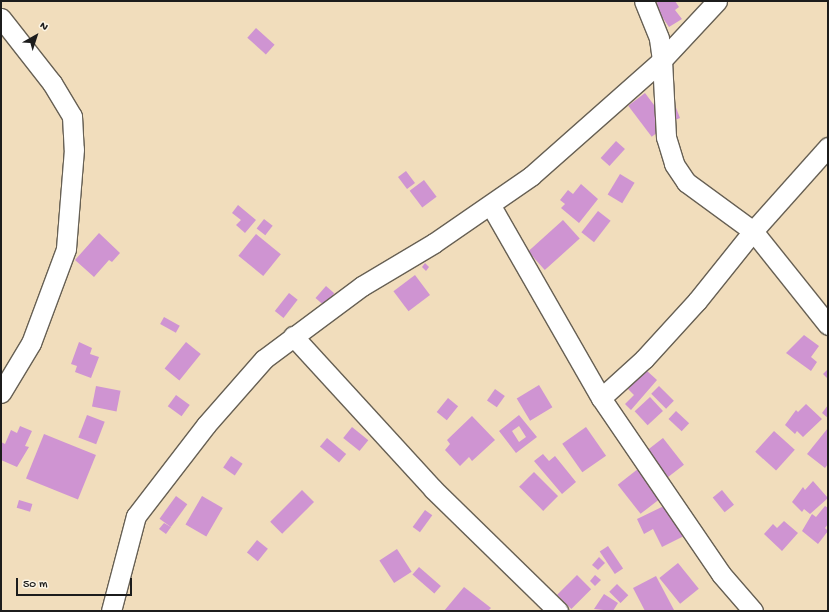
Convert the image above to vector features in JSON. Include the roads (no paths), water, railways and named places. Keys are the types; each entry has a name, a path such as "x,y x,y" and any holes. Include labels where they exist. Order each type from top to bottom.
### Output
{"street":[{"path":"644,1 659,38 662,60 666,137 674,164 686,182 753,231 828,325"},
{"path":"111,611 136,516 206,425 264,360 293,336 362,286 434,244 531,176 662,60 717,1"},
{"path":"1,18 52,84 72,116 74,149 66,249 31,343 1,393"},
{"path":"601,398 644,359 697,301 753,231 828,147"},
{"path":"490,206 601,398 717,567 752,611"},
{"path":"293,336 433,489 558,611"}]}
